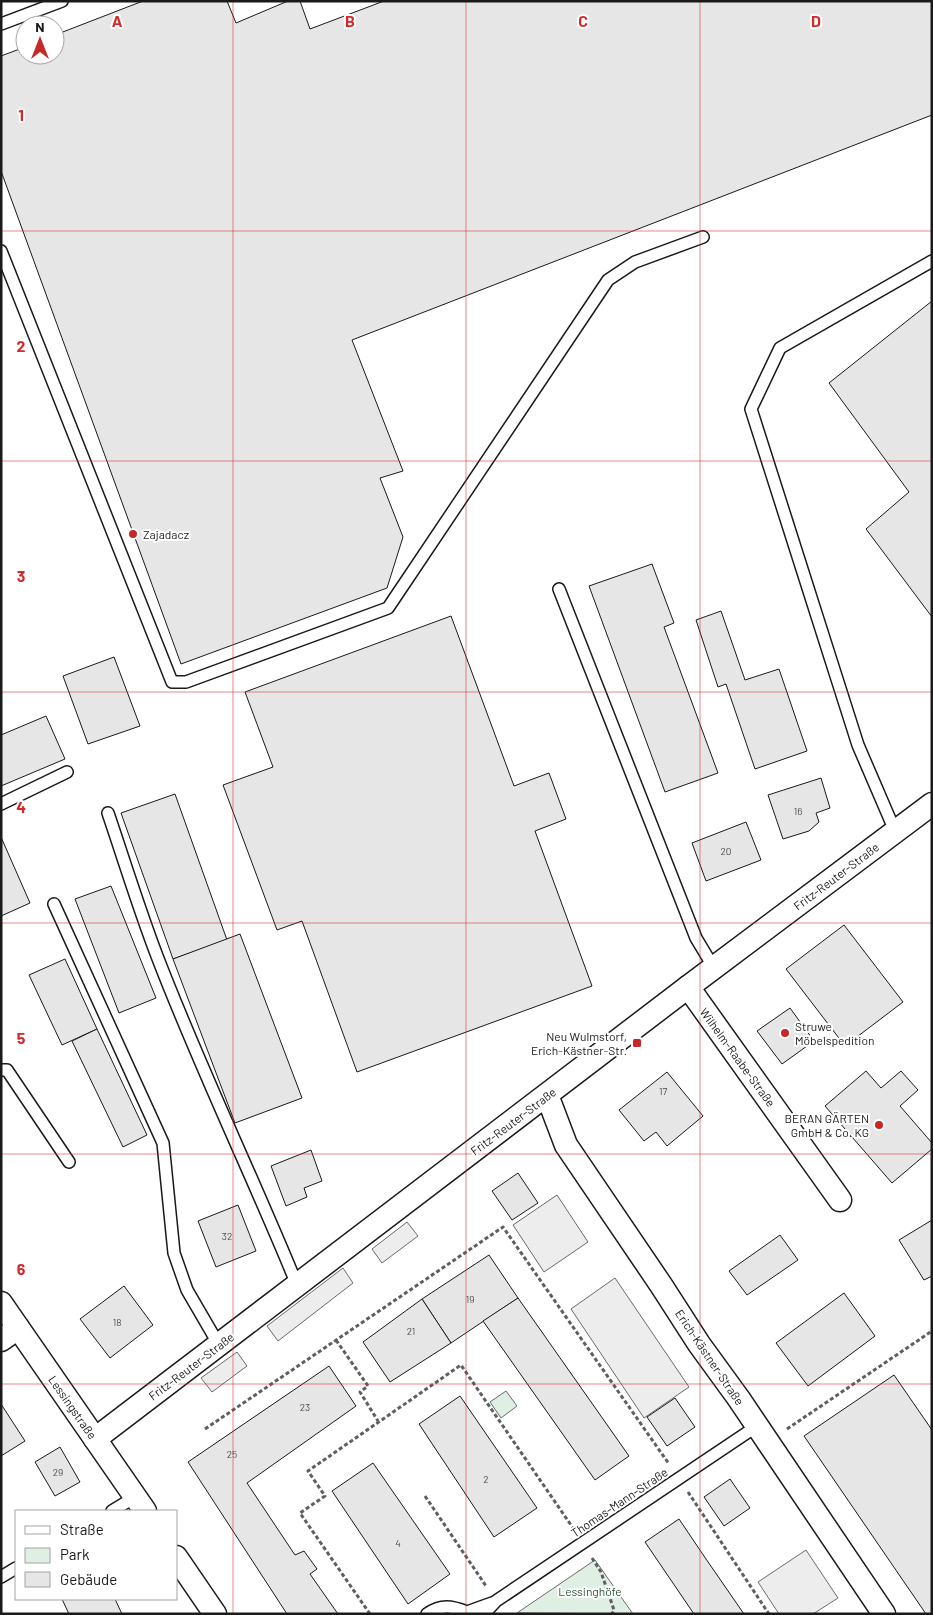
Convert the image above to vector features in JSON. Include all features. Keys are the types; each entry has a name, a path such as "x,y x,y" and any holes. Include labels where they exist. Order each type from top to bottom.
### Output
{"street":[{"name":"Fritz-Reuter-Straße","path":"95,1439 932,804"},
{"name":"Wilhelm-Raabe-Straße","path":"688,988 840,1200"},
{"name":"Erich-Kästner-Straße","path":"547,1095 566,1145 699,1344 884,1614"},
{"name":"Lessingstraße","path":"1,1303 10,1334 95,1439 140,1504"},
{"path":"178,1560 215,1614"}],"lane":[{"path":"1,24 62,1"},
{"path":"1,251 172,682 186,682 388,608 608,280 635,262 703,237"},
{"path":"896,832 858,746 751,409 780,348 932,261"},
{"path":"559,589 696,938 714,968"},
{"path":"1,804 67,772"},
{"path":"108,812 157,955 213,1094 263,1203 297,1285"},
{"path":"54,904 163,1143 174,1253 187,1290 219,1345"},
{"path":"1,1070 7,1070 69,1162"},
{"name":"Thomas-Mann-Straße","path":"427,1614 433,1609 451,1606 467,1612 496,1601 680,1478 762,1434"},
{"path":"116,1510 140,1504"},
{"path":"1,1577 15,1569"},
{"name":"Thomas-Mann-Straße","path":"484,1614 496,1601"}],"path":[{"path":"205,1430 503,1227 680,1478 769,1614"},
{"path":"762,1434 932,1331"},
{"path":"336,1340 368,1386 360,1392 378,1421"},
{"path":"370,1614 300,1513 325,1496 308,1471 462,1365 601,1572 614,1610 612,1614"},
{"path":"425,1496 496,1601"}],"green space":[{"path":"506,1391 517,1406 501,1418 490,1402"},
{"name":"Lessinghöfe","path":"595,1560 633,1614 517,1613"}],"shaded area":[{"path":"557,1195 588,1242 544,1272 513,1225"},
{"path":"407,1222 418,1236 382,1263 372,1249"},
{"path":"343,1268 353,1283 278,1341 267,1326"},
{"path":"615,1278 689,1387 644,1418 571,1309"},
{"path":"237,1352 247,1366 212,1392 201,1378"},
{"path":"806,1550 838,1598 813,1614 779,1614 758,1582"}],"building":[{"path":"143,1 227,1 236,23 288,1 300,1 310,29 384,1 932,1 932,115 352,340 403,471 380,478 403,537 387,588 181,664 1,171 1,56 15,51 15,65 65,65 65,31"},
{"path":"932,301 932,617 866,529 909,492 829,383"},
{"path":"652,564 674,623 664,627 718,773 665,792 589,586"},
{"path":"721,611 745,680 779,669 807,751 755,769 726,684 718,687 696,620"},
{"path":"451,616 514,786 549,773 566,819 535,831 592,986 357,1072 302,921 277,930 223,785 273,767 245,692"},
{"path":"114,657 140,726 88,744 63,676"},
{"path":"46,716 65,759 1,786 1,735"},
{"path":"821,778 830,808 816,813 819,822 809,831 783,839 768,795"},
{"path":"175,794 227,940 173,959 121,813"},
{"path":"746,822 761,860 706,881 692,843"},
{"path":"1,837 30,903 1,916"},
{"path":"111,886 156,998 119,1013 75,899"},
{"path":"844,925 903,1002 845,1046 786,969"},
{"path":"240,934 302,1098 235,1123 173,959"},
{"path":"65,959 97,1029 62,1045 29,975"},
{"path":"790,1008 814,1041 782,1064 757,1031"},
{"path":"97,1029 147,1135 123,1147 72,1041"},
{"name":"BERAN GÄRTEN GmbH & Co. KG","path":"866,1071 881,1088 901,1071 918,1090 900,1106 932,1143 932,1149 892,1183 825,1106"},
{"path":"667,1072 703,1116 667,1146 656,1132 644,1141 619,1110"},
{"path":"311,1150 322,1181 304,1188 307,1197 286,1206 271,1166"},
{"path":"518,1173 538,1203 512,1220 492,1191"},
{"path":"238,1205 256,1251 216,1267 198,1221"},
{"path":"932,1220 932,1276 924,1280 899,1240"},
{"path":"780,1235 798,1260 747,1295 729,1271"},
{"path":"489,1255 518,1298 451,1343 422,1299"},
{"path":"124,1286 153,1325 110,1358 80,1319"},
{"path":"844,1293 875,1336 808,1386 776,1343"},
{"path":"518,1298 629,1456 595,1480 483,1321"},
{"path":"422,1299 451,1343 390,1382 363,1342"},
{"path":"329,1366 356,1406 247,1483 295,1555 304,1551 317,1569 310,1574 338,1614 287,1614 188,1462"},
{"path":"894,1375 932,1430 932,1614 926,1614 804,1436"},
{"path":"460,1396 537,1508 494,1537 419,1424"},
{"path":"675,1398 695,1427 667,1446 647,1417"},
{"path":"1,1404 25,1441 1,1456"},
{"path":"60,1447 80,1482 55,1496 35,1462"},
{"path":"373,1463 450,1574 408,1604 332,1491"},
{"path":"730,1479 750,1508 724,1526 704,1497"},
{"path":"679,1519 744,1614 694,1614 645,1542"},
{"path":"62,1600 115,1600 122,1614 69,1614"}],"place":[{"name":"Zajadacz","path":"133,534"},
{"name":"Struwe Möbelspedition","path":"785,1033"},
{"name":"Neu Wulmstorf, Erich-Kästner-Str.","path":"637,1043"},
{"name":"BERAN GÄRTEN GmbH & Co. KG","path":"879,1125"}]}
